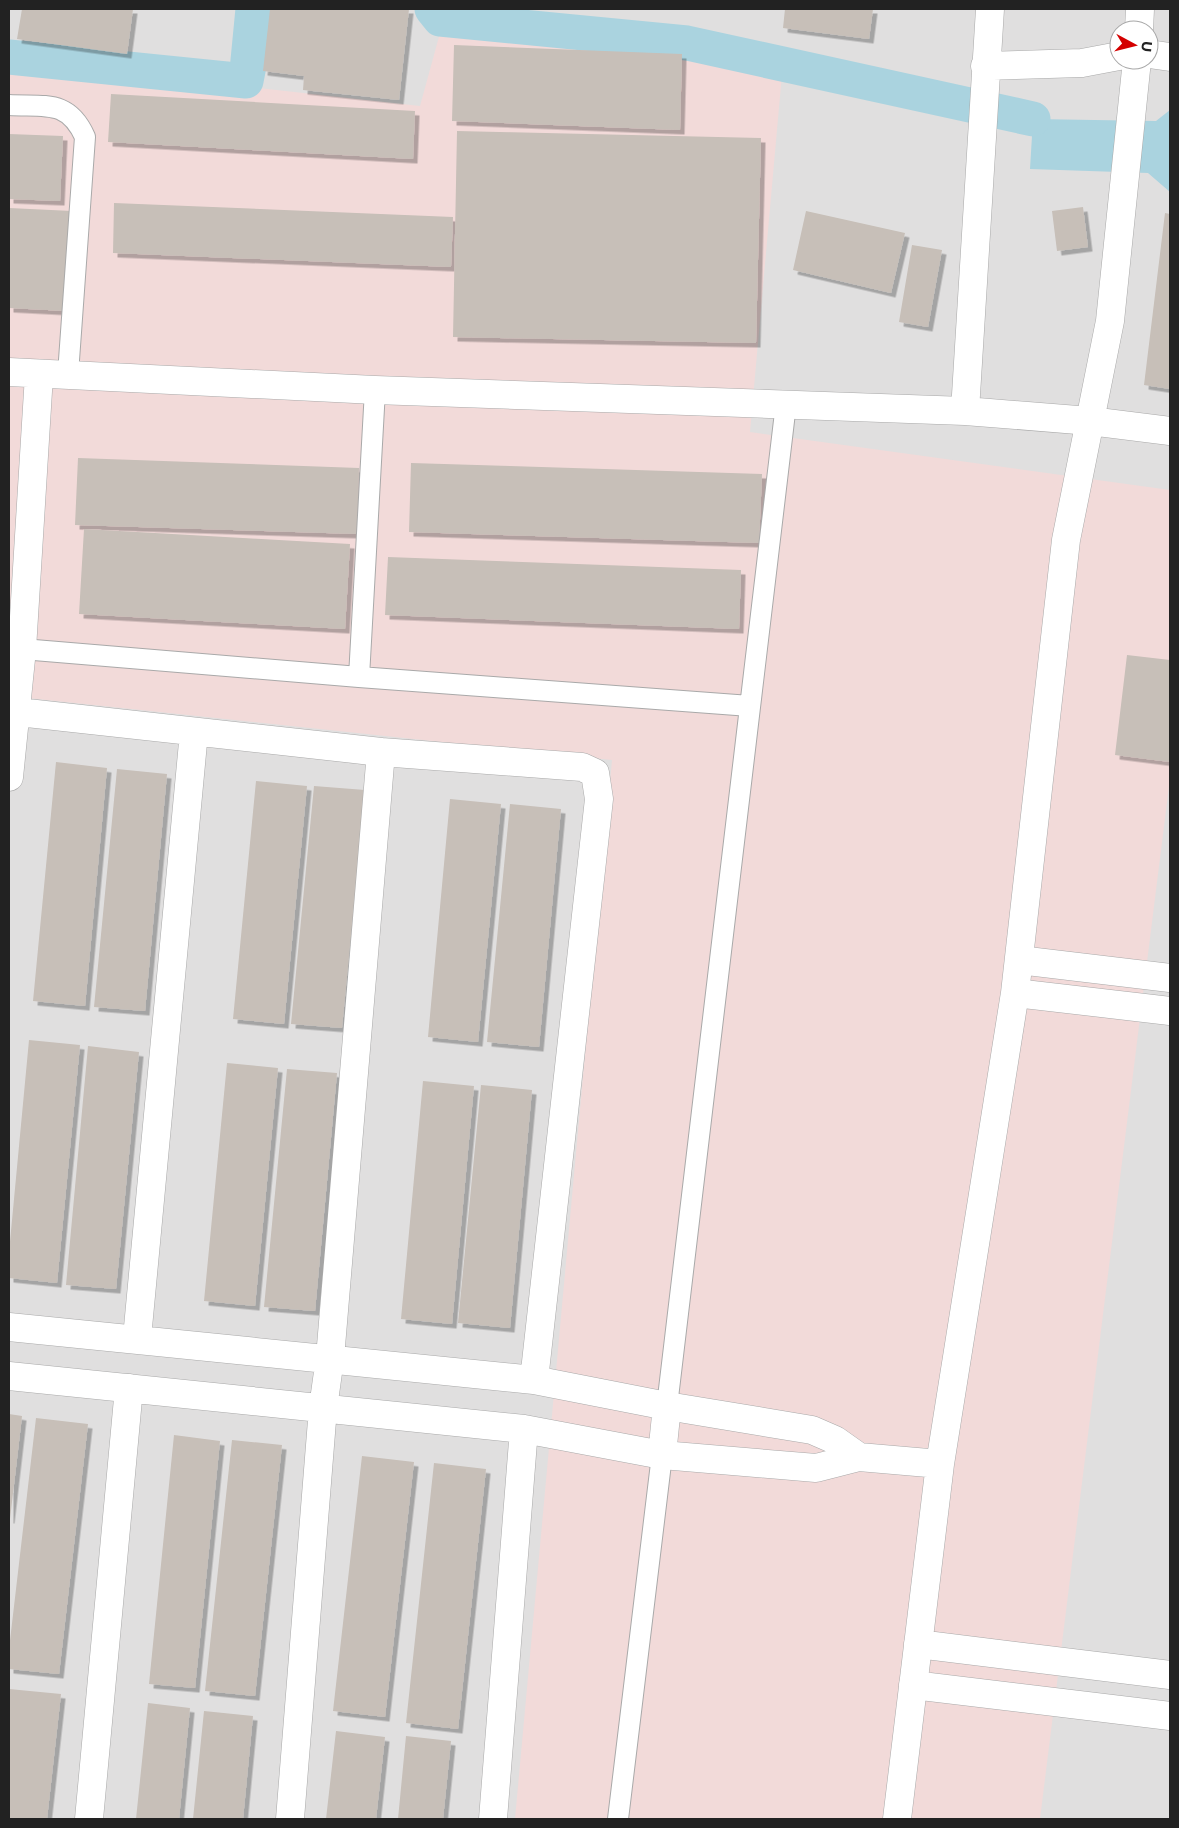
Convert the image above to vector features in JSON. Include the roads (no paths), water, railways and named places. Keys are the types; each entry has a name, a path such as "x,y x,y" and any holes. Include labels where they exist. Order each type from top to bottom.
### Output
{"street":[{"path":"965,411 977,191 990,9"},
{"path":"985,66 1082,63 1109,58"},
{"path":"897,1819 940,1464 1015,993 1066,540 1110,321 1136,70"},
{"path":"9,372 39,375 68,374 375,390 965,411 1090,421 1170,431"},
{"path":"9,777 15,649 39,375"},
{"path":"12,712 381,752 582,767 595,773 598,781 599,799 534,1380"},
{"path":"137,1338 194,732"},
{"path":"290,1819 323,1408 330,1358 381,752"},
{"path":"1019,960 1170,978"},
{"path":"1015,993 1170,1012"},
{"path":"9,1327 137,1338 534,1380 667,1406 812,1430 835,1440 859,1456"},
{"path":"9,1376 524,1429 662,1455 816,1468 859,1456 940,1464"},
{"path":"89,1819 129,1388"},
{"path":"662,1455 667,1406"},
{"path":"493,1819 524,1429"},
{"path":"918,1644 1170,1675"},
{"path":"913,1684 1170,1716"}],"lane":[{"path":"9,106 62,108 72,115 84,137 68,374"},
{"path":"358,677 375,390"},
{"path":"667,1406 786,404"},
{"path":"15,649 750,706"},
{"path":"618,1819 662,1455"}],"water":[{"path":"1170,110 1170,192 1148,173 1030,169 1033,119 1156,121"}],"waterway":[{"path":"253,9 246,81 260,9"},
{"path":"432,9 440,19 687,43 1033,119"},
{"path":"9,57 246,81"}]}
